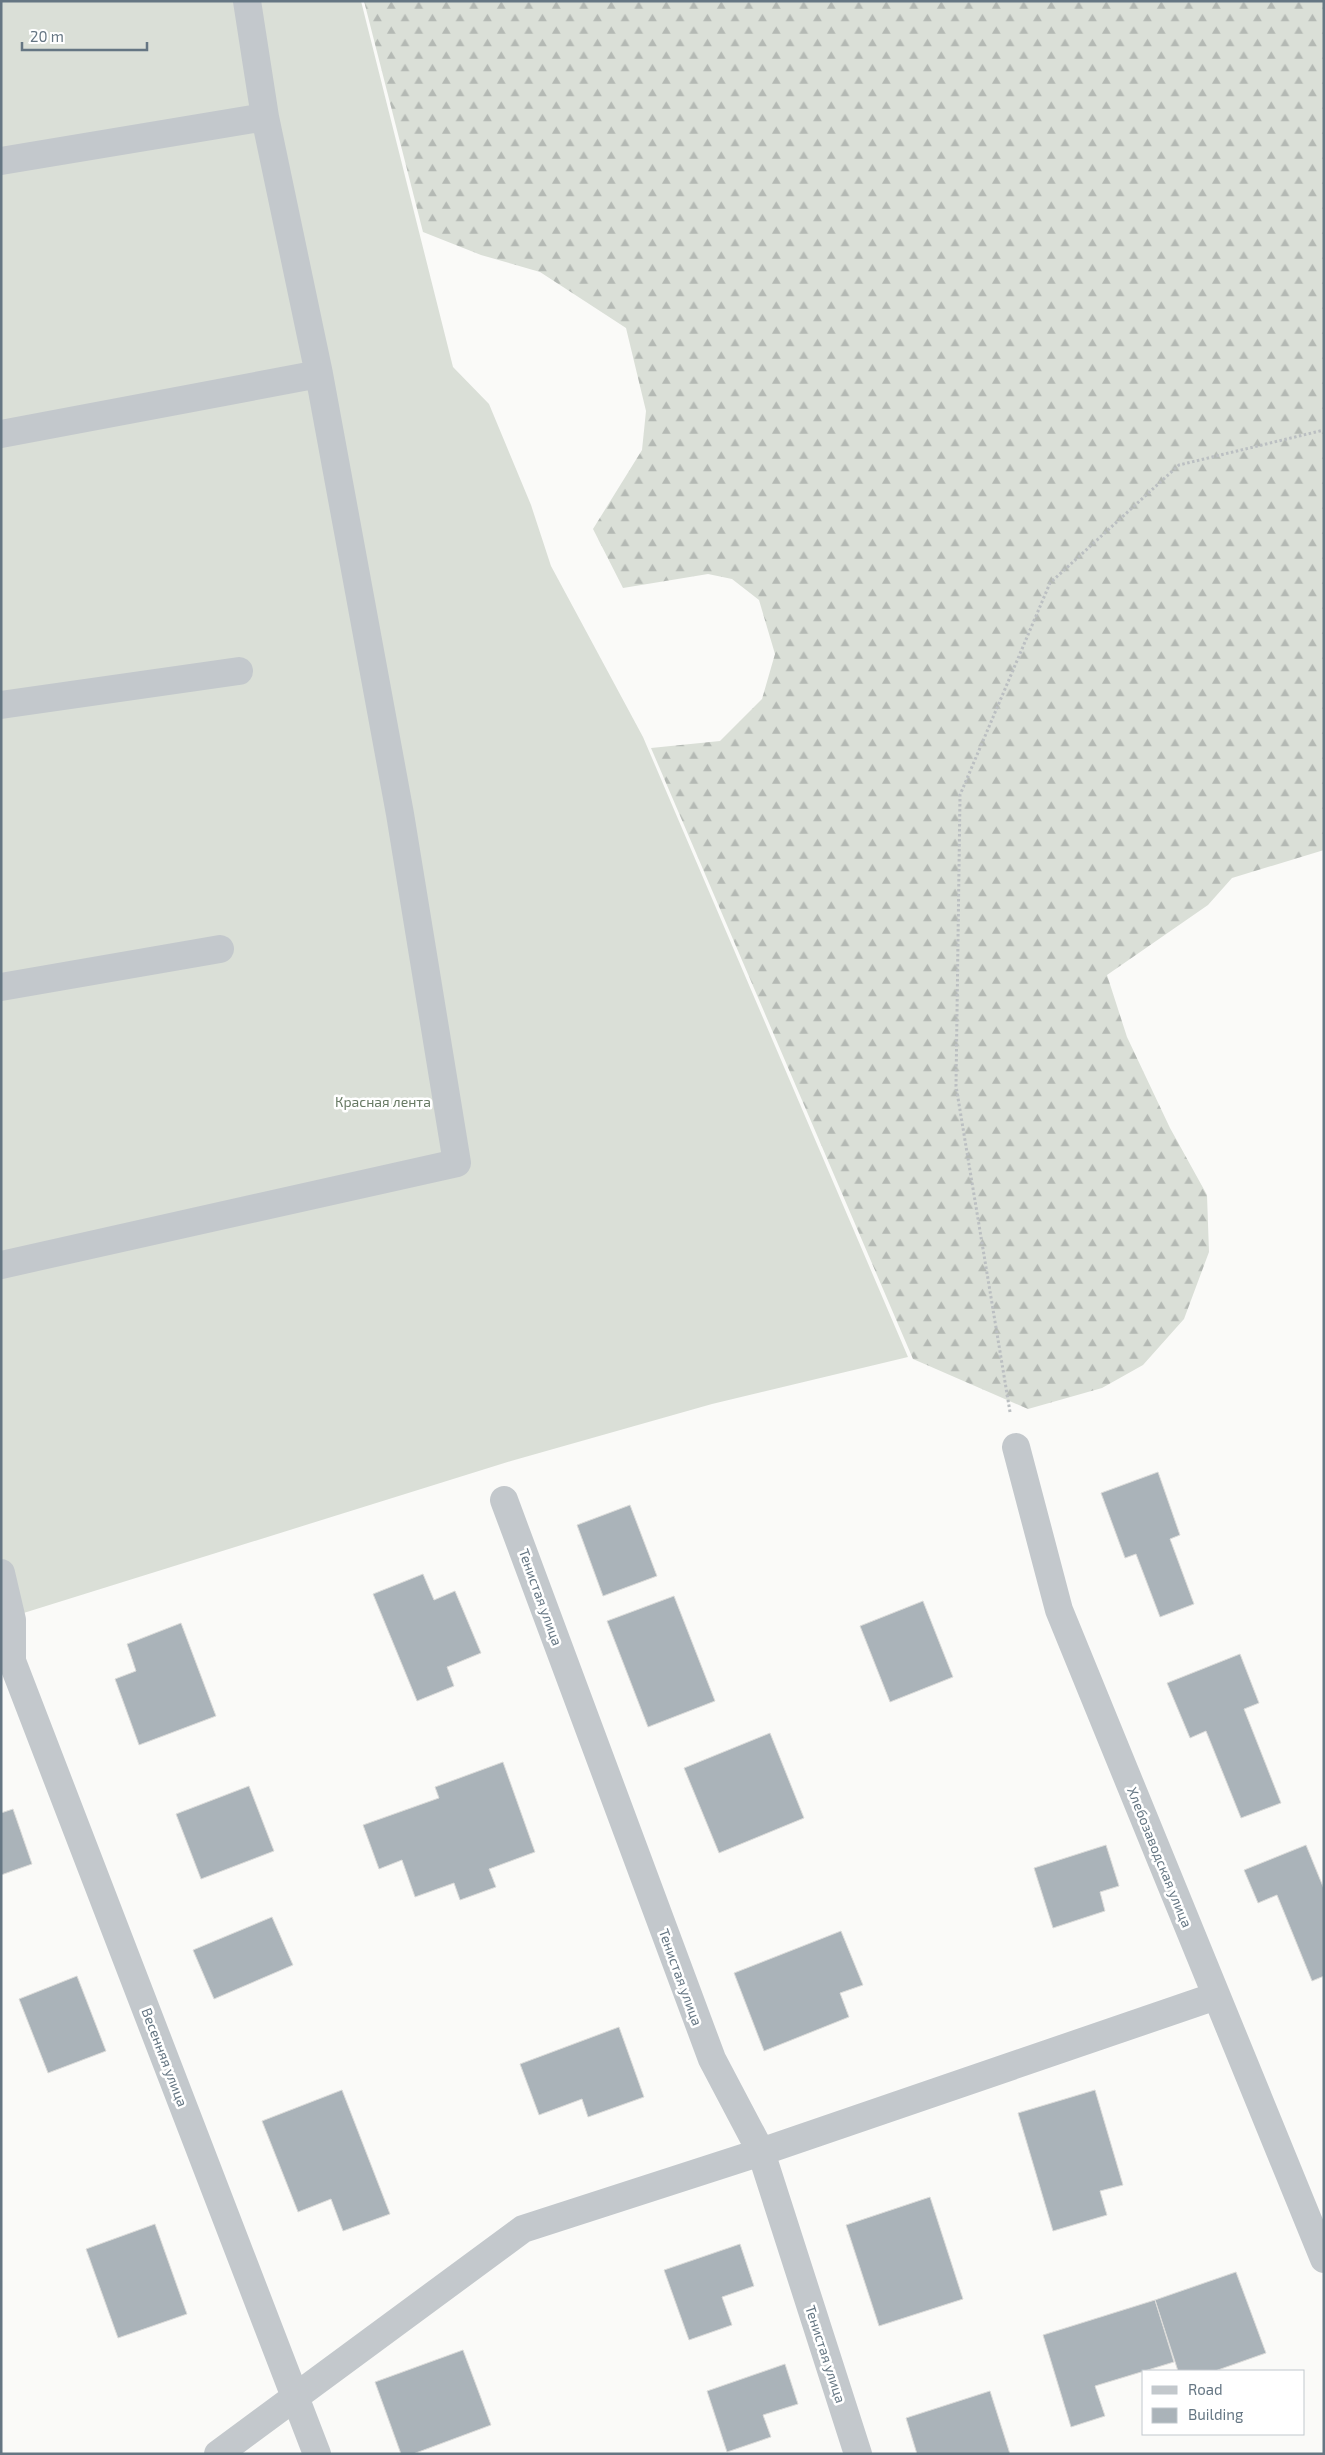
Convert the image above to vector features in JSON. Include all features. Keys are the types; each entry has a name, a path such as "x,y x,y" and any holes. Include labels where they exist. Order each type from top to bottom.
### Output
{"street":[{"path":"1,1264 457,1163 400,814 318,374 265,117 247,1"},
{"path":"1,161 265,117"},
{"path":"1,434 318,374"},
{"path":"1,705 239,671"},
{"path":"1,987 220,949"},
{"name":"Хлебозаводская улица","path":"1016,1447 1059,1610 1324,2259"},
{"name":"Тенистая улица","path":"504,1500 712,2059 761,2152 858,2454"},
{"path":"1,1572 12,1620 7,1662"},
{"name":"Весенняя улица","path":"7,1662 296,2394 317,2454"},
{"path":"218,2454 296,2394 523,2229 761,2152 1216,1996"}],"path":[{"path":"1016,1447 956,1086 960,796 1050,583 1179,465 1324,430"}],"green space":[{"name":"Красная лента","path":"1,1 361,1 453,367 489,404 531,505 551,566 643,737 908,1357 712,1404 511,1461 14,1616 1,1557"},
{"path":"364,1 1324,1 1324,850 1232,878 1208,905 1107,975 1127,1037 1170,1128 1207,1195 1209,1252 1184,1319 1143,1365 1102,1388 1028,1409 913,1359 651,748 720,741 762,699 775,654 759,600 732,579 708,574 623,588 593,529 642,450 646,411 626,328 540,272 481,255 423,232"}],"building":[{"path":"1158,1472 1180,1535 1170,1539 1194,1604 1160,1617 1136,1554 1125,1558 1101,1493"},
{"path":"630,1505 657,1576 603,1596 577,1525"},
{"path":"423,1574 434,1600 455,1591 481,1653 447,1667 454,1686 417,1701 373,1594"},
{"path":"674,1596 715,1701 648,1727 607,1621"},
{"path":"923,1601 953,1677 890,1702 860,1626"},
{"path":"181,1623 216,1716 139,1745 115,1679 136,1671 127,1644"},
{"path":"1240,1654 1259,1703 1244,1709 1281,1803 1241,1818 1206,1731 1190,1738 1167,1683"},
{"path":"770,1733 804,1818 719,1853 684,1768"},
{"path":"503,1762 535,1852 489,1869 496,1887 460,1900 454,1883 415,1897 402,1860 379,1869 363,1825 439,1798 435,1787"},
{"path":"249,1786 274,1851 201,1879 176,1814"},
{"path":"13,1809 32,1864 1,1875 1,1813"},
{"path":"1106,1845 1119,1886 1100,1892 1105,1911 1053,1928 1034,1868"},
{"path":"1306,1845 1324,1889 1324,1976 1312,1981 1277,1895 1258,1903 1244,1870"},
{"path":"272,1917 293,1965 214,1999 193,1950"},
{"path":"841,1931 863,1985 840,1993 849,2017 764,2051 734,1973"},
{"path":"77,1976 106,2051 48,2073 19,1999"},
{"path":"619,2027 644,2097 588,2117 582,2099 539,2115 520,2064"},
{"path":"342,2090 390,2214 343,2231 331,2199 298,2212 262,2121"},
{"path":"1095,2090 1123,2185 1100,2191 1107,2215 1053,2231 1018,2113"},
{"path":"930,2197 963,2299 879,2326 846,2225"},
{"path":"155,2224 187,2314 118,2338 86,2249"},
{"path":"740,2244 754,2286 722,2297 732,2325 689,2340 664,2270"},
{"path":"1236,2272 1266,2353 1218,2370 1178,2370 1155,2300"},
{"path":"1155,2300 1174,2362 1142,2370 1142,2372 1095,2386 1105,2416 1071,2427 1043,2335"},
{"path":"463,2350 491,2425 413,2454 401,2454 375,2382"},
{"path":"785,2364 798,2404 763,2415 771,2437 727,2452 707,2391"},
{"path":"990,2391 1010,2454 917,2454 906,2418"}]}
